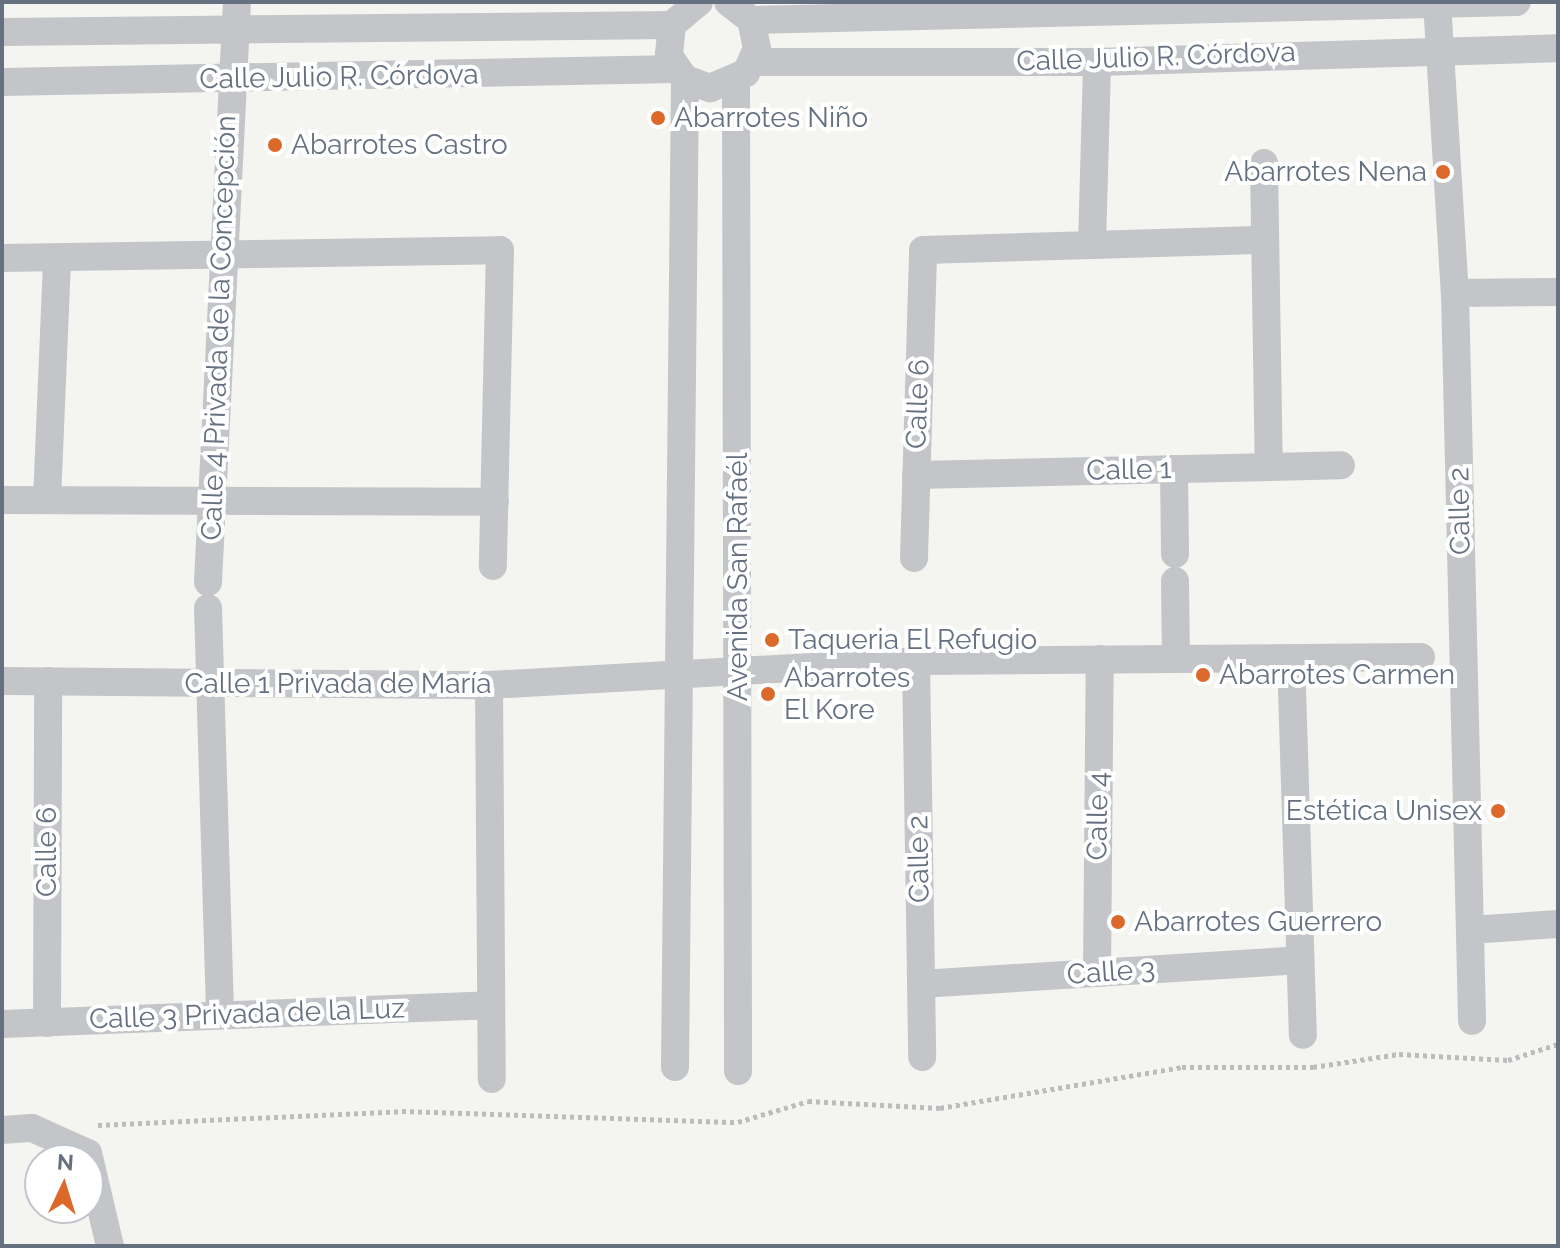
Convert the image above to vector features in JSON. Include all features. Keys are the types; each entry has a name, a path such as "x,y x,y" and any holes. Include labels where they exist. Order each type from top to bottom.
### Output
{"street":[{"path":"728,2 751,20"},
{"name":"Calle 2","path":"1437,2 1455,293 1472,1021"},
{"name":"Calle Julio R. Córdova","path":"751,20 849,10 1517,2"},
{"path":"675,1067 680,74 687,9"},
{"name":"Calle Julio R. Córdova","path":"2,32 236,14 687,9"},
{"name":"Calle 4 Privada de la Concepción","path":"220,1015 208,595 211,501 228,255 229,80 236,14"},
{"name":"Avenida San Rafaél","path":"738,1071 738,667 745,72 751,20"},
{"name":"Calle Julio R. Córdova","path":"2,82 680,74 710,88 745,72 1438,48 1558,48"},
{"path":"1097,62 1092,245 1265,240"},
{"path":"1264,163 1269,467"},
{"name":"Calle 6","path":"914,558 923,250 1092,245"},
{"path":"2,258 500,250 493,566"},
{"path":"47,500 57,259"},
{"path":"1455,293 1558,292"},
{"name":"Calle 1","path":"916,475 1341,465"},
{"path":"1174,469 1176,659"},
{"path":"2,500 495,502"},
{"name":"Calle 1 Privada de María","path":"2,681 489,685 675,678 738,667 916,661 1421,657"},
{"path":"1291,658 1303,1035"},
{"name":"Calle 4","path":"1097,973 1100,659"},
{"name":"Calle 2","path":"916,661 922,1057"},
{"name":"Calle 6","path":"47,1023 48,681"},
{"path":"489,685 492,1079"},
{"path":"1470,930 1558,924"},
{"name":"Calle 3","path":"921,984 1300,960"},
{"name":"Calle 3 Privada de la Luz","path":"2,1024 491,1005"},
{"path":"2,1130 32,1128 88,1153 110,1246"}],"path":[{"path":"94,1125 402,1111 738,1122 808,1101 940,1108 1182,1067 1313,1067 1399,1054 1508,1060 1558,1044"}],"place":[{"name":"Abarrotes Niño","path":"658,118"},
{"name":"Abarrotes Castro","path":"275,145"},
{"name":"Abarrotes Nena","path":"1443,172"},
{"name":"Taqueria El Refugio","path":"772,640"},
{"name":"Abarrotes Carmen","path":"1203,675"},
{"name":"Abarrotes El Kore","path":"768,694"},
{"name":"Estética Unisex","path":"1498,811"},
{"name":"Abarrotes Guerrero","path":"1118,922"}]}
